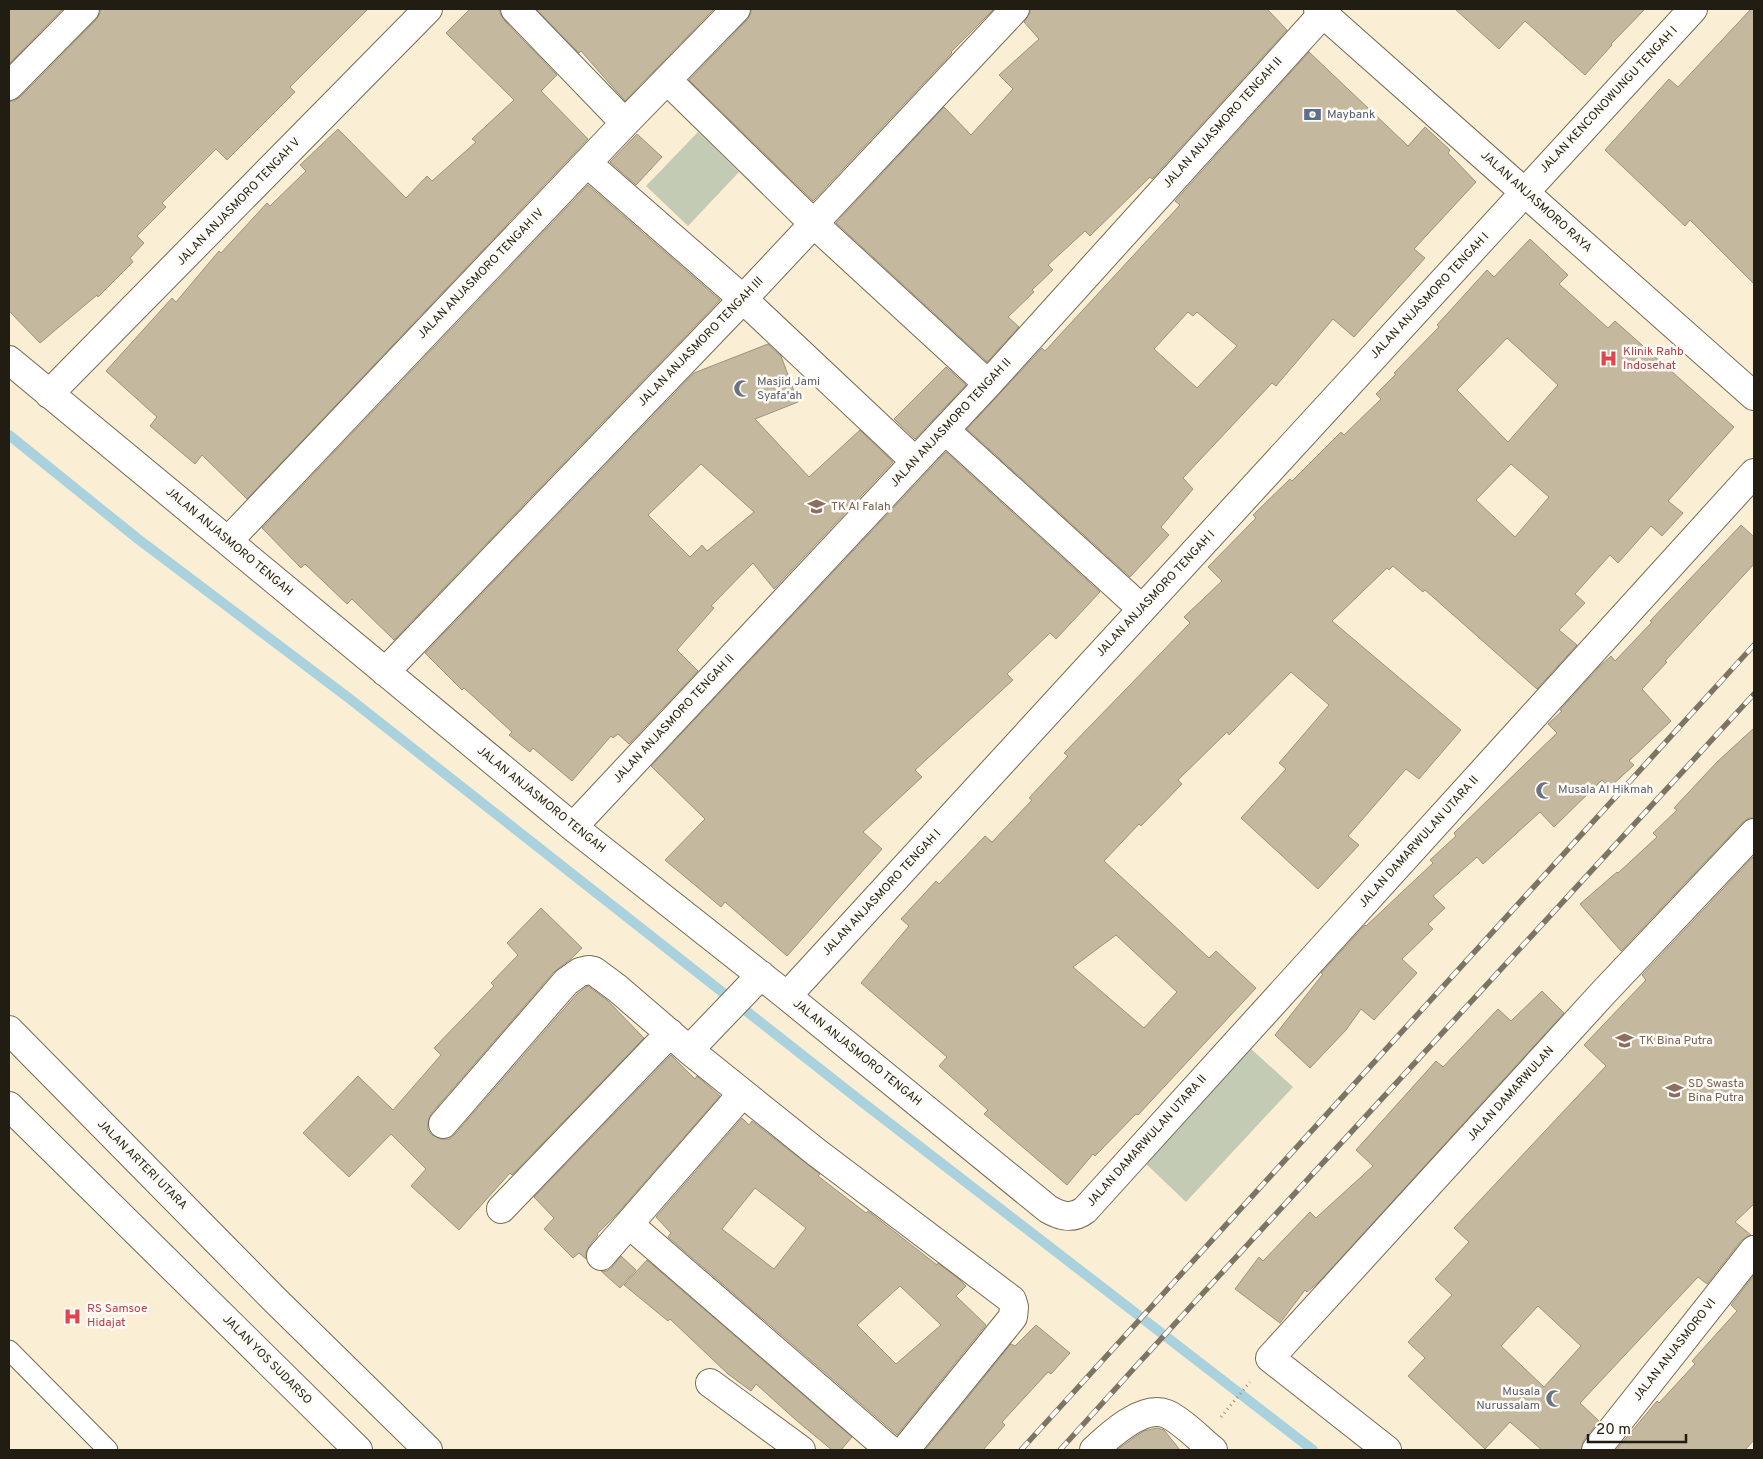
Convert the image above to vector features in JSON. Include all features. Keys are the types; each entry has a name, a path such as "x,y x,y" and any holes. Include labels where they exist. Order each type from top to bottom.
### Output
{"main road":[{"path":"9,86 85,9"},
{"name":"JALAN ANJASMORO TENGAH V","path":"49,394 428,9"},
{"path":"515,9 624,123"},
{"name":"JALAN ANJASMORO TENGAH IV","path":"228,541 624,123 736,9"},
{"name":"JALAN ANJASMORO TENGAH III","path":"385,672 743,299 1015,9"},
{"name":"JALAN KENCONOWUNGU TENGAH I","path":"1525,192 1693,9"},
{"name":"JALAN ANJASMORO RAYA","path":"1323,10 1754,396"},
{"name":"JALAN ANJASMORO TENGAH II","path":"573,827 988,384 1323,10"},
{"path":"667,80 813,223 988,384"},
{"path":"587,163 743,299 915,461"},
{"name":"JALAN ANJASMORO TENGAH I","path":"787,996 1525,192"},
{"name":"JALAN ANJASMORO TENGAH","path":"9,360 573,827 761,975 1048,1209 1065,1217 1084,1210"},
{"path":"945,430 1142,609"},
{"name":"JALAN DAMARWULAN UTARA II","path":"1084,1210 1754,473"},
{"name":"JALAN DAMARWULAN","path":"1262,1368 1603,993 1754,833"},
{"path":"443,1124 566,982 584,970 594,971 617,988 742,1094 1012,1300 1014,1307 1013,1317 905,1450"},
{"path":"501,1209 679,1041 761,975"},
{"name":"JALAN ARTERI UTARA","path":"9,1030 275,1300 428,1450"},
{"path":"601,1256 630,1225 742,1094"},
{"name":"JALAN YOS SUDARSO","path":"9,1106 358,1450"},
{"path":"630,1225 890,1450"},
{"name":"JALAN ANJASMORO VI","path":"1596,1450 1754,1250"},
{"path":"1262,1368 1386,1450"},
{"path":"710,1383 801,1450"},
{"path":"1094,1450 1132,1420 1144,1414 1155,1412 1166,1414 1176,1420 1208,1446"}],"lane":[{"path":"9,1350 103,1448"}],"path":[{"path":"1219,1419 1262,1368"}],"green space":[{"path":"698,132 739,172 688,226 646,186"},
{"path":"1249,1047 1293,1087 1186,1202 1143,1161"}],"building":[{"path":"9,9 63,9 9,64"},
{"path":"100,9 368,9 290,87 295,92 227,160 216,149 162,203 166,207 137,236 144,243 130,258 133,262 98,297 97,295 40,343 9,311 9,101 14,101 20,97 96,20"},
{"path":"470,9 500,9 504,20 557,75 541,91 588,139 247,499 202,455 195,464 150,426 157,417 106,371 172,298 176,302 219,251 221,253 267,203 270,206 306,171 300,165 338,129 406,198 427,176 432,181 476,142 472,139 514,100 446,33"},
{"path":"536,9 714,9 625,101 581,51 579,53"},
{"path":"751,9 994,9 951,52 813,201 689,80 747,20"},
{"path":"1030,9 1267,9 1287,30 1152,179 1150,177 1090,236 1085,231 1048,265 1053,270 1008,317 1019,327 987,362 836,223 944,107 971,135 1013,89 999,75 1039,39 1024,22 1030,13"},
{"path":"1455,9 1645,9 1611,44 1585,75 1525,21 1499,49"},
{"path":"1751,9 1754,9 1754,284 1690,220 1685,226 1605,150 1669,79 1678,87"},
{"path":"1309,52 1408,146 1425,127 1450,150 1448,153 1476,182 1414,249 1425,258 1354,337 1333,319 1276,386 1272,383 1183,478 1193,489 1161,527 1169,535 1130,577 967,429 1042,348 1045,351 1180,205 1175,201","holes":["1188,312 1193,316 1197,312 1237,346 1197,388 1154,349"]},
{"path":"637,134 662,157 636,185 610,162"},
{"path":"588,185 720,300 394,640 352,599 347,604 305,564 301,568 262,528"},
{"path":"1530,239 1568,275 1559,284 1608,328 1615,321 1734,427 1668,501 1683,513 1662,536 1651,526 1618,563 1610,555 1575,594 1585,603 1559,630 1577,645 1537,689 1425,590 1423,592 1393,566 1389,570 1387,568 1332,621 1461,730 1419,779 1406,769 1348,836 1359,845 1318,889 1241,818 1286,769 1279,763 1329,705 1291,672 1229,735 1227,732 1178,780 1182,784 1141,826 1139,824 1104,861 1209,958 1216,951 1256,988 1138,1115 1136,1114 1095,1156 1093,1154 1067,1185 984,1114 988,1110 939,1066 947,1057 861,983 909,926 901,919 936,881 939,884 985,836 992,842 1032,800 1029,798 1068,756 1064,753 1190,623 1184,617 1222,581 1208,567 1256,518 1253,515 1290,479 1292,481 1341,432 1344,435 1381,399 1376,394 1439,327 1437,325 1487,270 1494,277","holes":["1507,338 1558,385 1508,442 1457,390","1511,464 1549,497 1515,537 1476,500","1116,935 1177,992 1144,1028 1073,967"]},
{"path":"768,344 781,356 798,402 755,419 809,477 860,430 893,462 774,589 753,563 711,606 714,608 677,650 698,671 629,744 618,734 613,738 611,736 572,781 533,748 530,752 509,735 512,732 464,688 462,690 425,653 694,373","holes":["701,464 754,512 707,551 702,545 690,557 648,515"]},
{"path":"946,367 966,385 915,439 894,419"},
{"path":"946,452 1100,592 1056,639 1050,633 1007,674 1013,680 915,770 922,777 863,832 882,849 787,956 725,902 721,907 665,860 705,819 651,766"},
{"path":"1741,525 1754,537 1754,564 1665,661 1667,662 1642,689 1671,721 1629,761 1634,765 1609,788 1602,780 1554,827 1540,812 1483,864 1477,857 1433,896 1445,908 1428,924 1433,929 1402,959 1417,973 1374,1020 1361,1009 1346,1030 1310,1068 1275,1035 1323,974 1321,973 1365,925 1433,863 1430,860 1456,836 1454,833 1557,733 1548,724 1562,711 1560,710 1611,656 1615,661 1652,622 1650,621"},
{"path":"1754,728 1754,818 1749,818 1743,822 1621,951 1580,904 1618,873 1657,837 1653,833 1677,810 1674,808 1717,762"},
{"path":"1754,856 1754,1204 1735,1222 1751,1235 1742,1240 1707,1284 1698,1277 1580,1403 1599,1421 1584,1440 1581,1450 1542,1450 1510,1422 1485,1449 1408,1376 1425,1358 1408,1342 1452,1295 1435,1279 1469,1242 1454,1228 1606,1066 1584,1045 1646,980 1642,975","holes":["1538,1306 1581,1346 1544,1387 1501,1346"]},
{"path":"541,908 582,948 554,972 431,1114 428,1130 432,1135 441,1139 449,1139 455,1134 577,994 588,986 607,1000 644,1038 512,1175 510,1173 459,1230 411,1186 426,1169 391,1134 349,1177 303,1133 358,1076 393,1110 441,1055 434,1048 494,986 491,983 518,955 507,943"},
{"path":"1542,991 1564,1013 1319,1282 1307,1292 1305,1290 1280,1323 1235,1289 1259,1257 1263,1261 1310,1212 1316,1218 1373,1166 1356,1150 1436,1061 1443,1067 1498,1009 1511,1021"},
{"path":"671,1055 695,1079 697,1076 720,1096 617,1214 597,1234 589,1246 586,1259 579,1253 573,1258 544,1229 554,1218 534,1197"},
{"path":"742,1118 749,1125 752,1121 866,1213 868,1211 937,1265 938,1263 959,1279 966,1286 956,1296 986,1325 897,1435 668,1237 671,1233 656,1217","holes":["755,1188 806,1228 774,1269 722,1229","900,1286 941,1325 896,1364 857,1325"]},
{"path":"621,1256 636,1270 620,1288 601,1271 607,1271"},
{"path":"647,1260 852,1437 841,1450 832,1450 756,1384 751,1391 728,1374 670,1319 668,1321 624,1285"},
{"path":"1754,1275 1754,1440 1745,1450 1616,1450 1657,1401 1659,1403 1695,1364 1692,1361 1737,1311 1731,1305"},
{"path":"1036,1325 1070,1353 1051,1374 1048,1372 1002,1422 1005,1425 983,1450 925,1450 1011,1344 1015,1346"},
{"path":"1157,1428 1164,1430 1180,1450 1117,1450 1144,1431"}],"waterway":[{"path":"9,435 138,539 350,699 853,1095 1313,1450"}],"railway":[{"path":"1021,1450 1754,645"},
{"path":"1060,1450 1754,694"}],"place":[{"name":"Maybank","path":"1313,115"},
{"name":"Klinik Rahb Indosehat","path":"1609,359"},
{"name":"Masjid Jami Syafa'ah","path":"743,389"},
{"name":"TK Al Falah","path":"817,507"},
{"name":"Musala Al Hikmah","path":"1544,790"},
{"name":"TK Bina Putra","path":"1625,1041"},
{"name":"SD Swasta Bina Putra","path":"1674,1091"},
{"name":"RS Samsoe Hidajat","path":"73,1316"},
{"name":"Musala Nurussalam","path":"1554,1399"}]}
